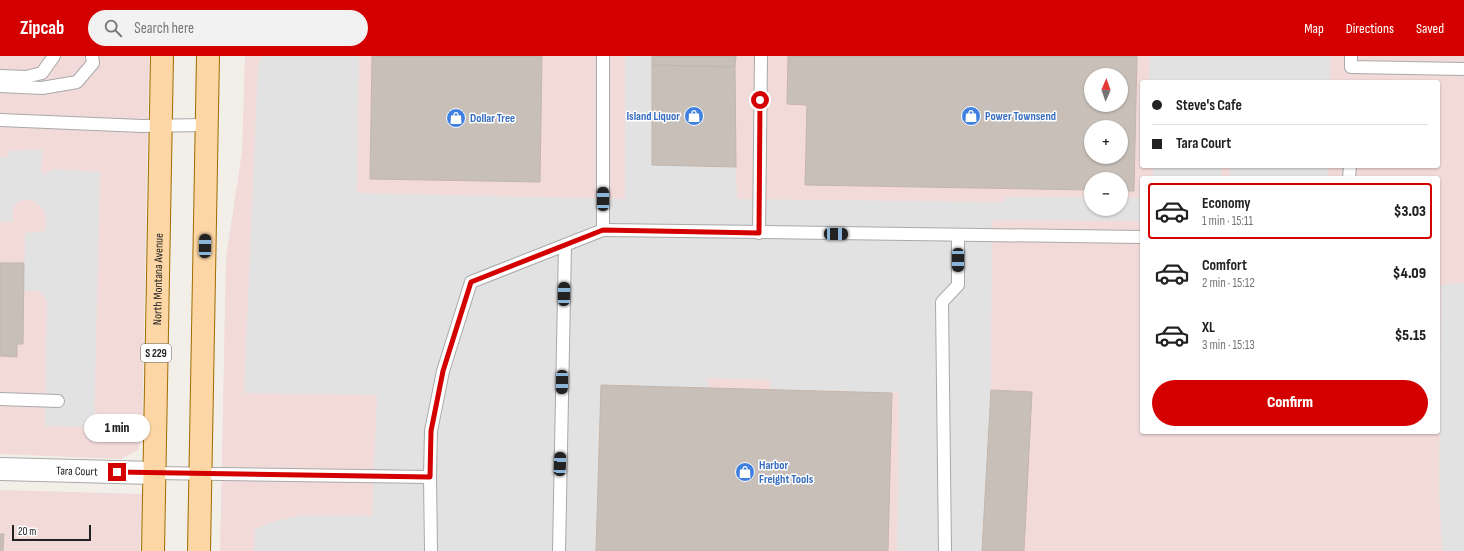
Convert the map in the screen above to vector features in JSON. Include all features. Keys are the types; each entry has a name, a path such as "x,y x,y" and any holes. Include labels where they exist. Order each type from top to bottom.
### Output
{"main road":[{"name":"North Montana Avenue","path":"152,551 162,56"},
{"path":"199,551 208,56"}],"street":[{"name":"Tara Court","path":"0,469 154,473"}],"lane":[{"path":"0,76 26,77 42,74 54,56"},
{"path":"0,86 42,88 78,82 93,62 92,56"},
{"path":"603,56 603,230"},
{"path":"759,233 761,56"},
{"path":"1351,56 1351,67 1464,69"},
{"path":"0,120 161,126 206,125"},
{"path":"431,551 431,431 443,371 471,282 603,230 958,236 1140,237"},
{"path":"945,551 942,302 958,285 958,236"},
{"path":"559,551 566,245"},
{"path":"0,399 58,401"},
{"path":"154,473 430,477"}],"shaded area":[{"path":"0,56 149,56 142,436 138,450 121,459 0,454"},
{"path":"245,56 1464,56 1464,551 220,551 226,257 242,152"},
{"path":"262,56 359,56 357,193 625,199 625,56 652,56 652,165 736,167 737,199 1004,202 1004,197 1084,197 1084,216 1128,216 1128,197 1140,198 1140,221 992,220 992,551 897,551 899,393 770,389 771,380 708,378 708,388 601,385 596,551 254,551 255,529 276,521 298,516 372,516 377,395 244,393 258,66"},
{"path":"1150,56 1330,56 1330,80 1149,80"},
{"path":"42,150 41,171 45,174 54,169 100,172 94,427 45,426 47,300 40,291 24,291 25,233 45,231 46,219 43,208 32,200 22,200 16,203 13,209 13,222 0,222 0,157 7,157 8,151"},
{"path":"1153,168 1221,168 1221,176 1153,176"},
{"path":"1230,168 1328,168 1328,176 1230,176"},
{"path":"1464,283 1464,551 1442,551 1439,491 1441,285"},
{"path":"0,490 142,494 140,551 0,551"}],"building":[{"name":"Dollar Tree","path":"372,56 542,56 540,182 370,179"},
{"path":"652,56 736,56 735,67 652,65"},
{"name":"Power Townsend","path":"788,56 1137,56 1134,191 1128,191 1128,172 1084,172 1084,190 805,185 807,105 787,104"},
{"name":"Island Liquor","path":"652,65 735,67 736,167 652,165"},
{"path":"0,263 24,263 23,344 17,344 17,357 0,356"},
{"name":"Harbor Freight Tools","path":"601,385 892,393 888,551 596,551"},
{"path":"991,390 1032,392 1024,551 982,551"},
{"path":"0,534 4,534 3,551 0,551"}],"place":[{"name":"Island Liquor","path":"694,116"},
{"name":"Power Townsend","path":"971,116"},
{"name":"Dollar Tree","path":"456,118"},
{"name":"Harbor Freight Tools","path":"745,472"}],"route":[{"path":"117,472 430,477 431,431 443,371 471,282 603,230 759,233 760,100"}]}
